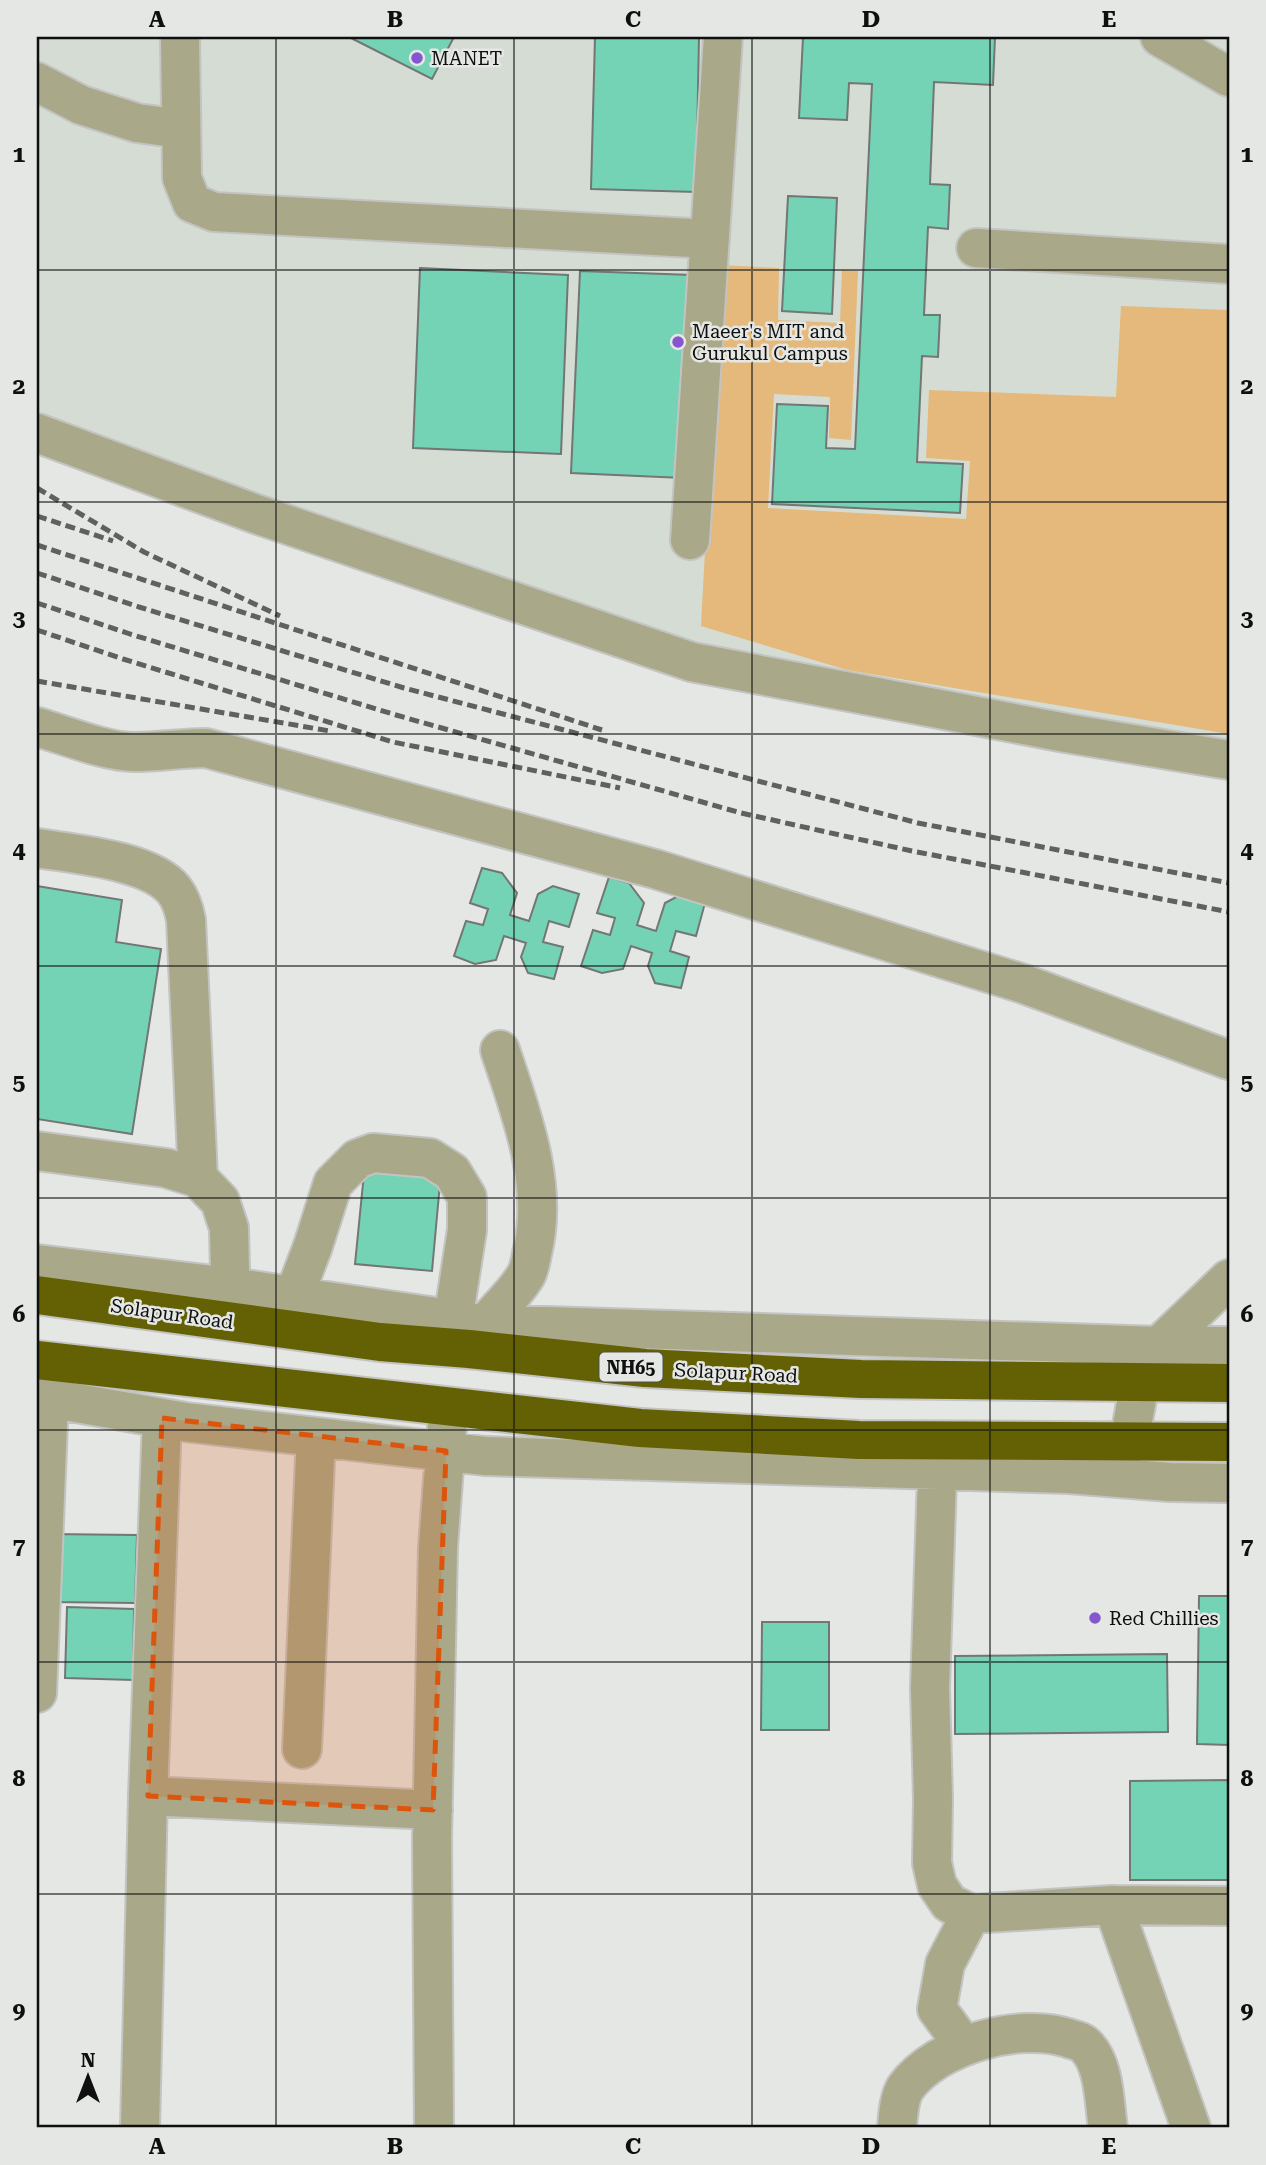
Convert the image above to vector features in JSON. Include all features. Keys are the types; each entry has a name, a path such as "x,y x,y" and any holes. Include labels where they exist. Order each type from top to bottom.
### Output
{"highway":[{"name":"Solapur Road","path":"37,1295 231,1305 293,1313 380,1342 463,1335 645,1368 834,1378 1229,1383"},
{"path":"37,1360 640,1428 859,1440 938,1455 1129,1442 1229,1442"}],"street":[{"path":"180,37 182,178 192,203 214,212 710,239"},
{"path":"690,540 723,37"},
{"path":"1160,37 1229,77"},
{"path":"37,82 81,105 136,123 181,129"},
{"path":"976,248 1229,264"},
{"path":"37,433 256,514 692,662 1066,733 1229,760"},
{"path":"37,727 115,750 133,752 206,748 655,869 1024,984 1229,1060"},
{"path":"37,848 140,868 158,876 174,889 182,905 186,920 198,1178"},
{"path":"463,1335 506,1301 527,1274 538,1228 534,1169 523,1121 500,1050"},
{"path":"37,1151 166,1168 198,1178 220,1201 229,1228 231,1305 37,1264"},
{"path":"293,1313 333,1183 357,1159 373,1153 430,1158 452,1172 467,1197 463,1335"},
{"path":"1111,1477 1129,1442 1140,1382 1159,1346 1229,1279"},
{"path":"463,1335 1229,1346"},
{"path":"37,1693 43,1397 162,1418 485,1456 938,1455 1111,1477 1229,1483"},
{"path":"434,2128 433,1810 438,1547 449,1407"},
{"path":"140,2128 148,1796 162,1418"},
{"path":"302,1749 316,1437"},
{"path":"938,1455 930,1688 932,1863 937,1885 949,1903 971,1914 1113,1905 1229,1906"},
{"path":"148,1796 433,1810"},
{"path":"1113,1905 1191,2128"},
{"path":"964,2046 937,2009 945,1964 971,1914"},
{"path":"897,2128 904,2089 926,2066 964,2046 1013,2033 1058,2035 1084,2043 1097,2061 1108,2128"}],"highlighted area":[{"path":"162,1418 446,1451 433,1810 148,1796"}],"shaded area":[{"name":"Maeer's MIT and Gurukul Campus","path":"37,37 1229,37 1229,756 692,662 256,514 37,410"},
{"path":"720,265 779,268 778,320 840,323 842,270 858,271 851,440 829,438 830,397 774,394 768,508 966,519 970,461 926,458 929,390 1116,397 1121,306 1229,310 1229,734 847,670 701,626"}],"building":[{"name":"MANET","path":"349,37 454,37 432,79"},
{"path":"595,37 699,37 696,192 591,189"},
{"path":"803,37 995,37 993,85 934,82 930,184 950,185 948,229 928,227 924,315 940,315 938,357 922,356 917,462 963,464 960,513 772,504 777,404 828,406 826,448 855,449 872,84 849,83 847,120 799,118"},
{"path":"788,196 837,198 832,314 782,311"},
{"path":"420,268 568,275 561,454 413,448"},
{"path":"580,271 692,275 683,478 571,473"},
{"path":"482,868 502,873 517,893 510,915 529,921 538,894 553,886 579,894 569,927 549,921 543,942 563,947 554,979 528,973 521,957 526,943 504,936 496,960 475,964 454,956 466,921 483,925 488,909 470,903"},
{"path":"609,877 629,883 644,903 637,925 656,931 665,903 680,895 705,903 696,936 676,931 670,951 689,957 681,988 655,983 648,966 652,953 631,946 623,969 602,973 581,966 593,930 610,935 615,918 597,913"},
{"path":"37,886 122,900 116,942 161,949 132,1134 37,1119"},
{"path":"367,1143 443,1150 432,1271 355,1264"},
{"path":"50,1534 137,1535 135,1603 49,1602"},
{"path":"1199,1596 1229,1596 1229,1745 1197,1744"},
{"path":"67,1607 134,1609 133,1680 65,1678"},
{"path":"762,1622 829,1622 829,1730 761,1730"},
{"path":"1167,1654 1168,1732 955,1734 955,1656"},
{"path":"1229,1780 1229,1880 1130,1880 1130,1781"}],"railway":[{"path":"37,488 144,552 280,616"},
{"path":"37,516 113,541"},
{"path":"37,545 602,730"},
{"path":"37,573 404,688 918,823 1229,883"},
{"path":"37,603 396,715 741,813 912,851 1229,912"},
{"path":"37,630 393,742 620,788"},
{"path":"37,681 330,731"}],"place":[{"name":"MANET","path":"417,58"},
{"name":"Maeer's MIT and Gurukul Campus","path":"678,342"},
{"name":"Red Chillies","path":"1095,1618"}]}
